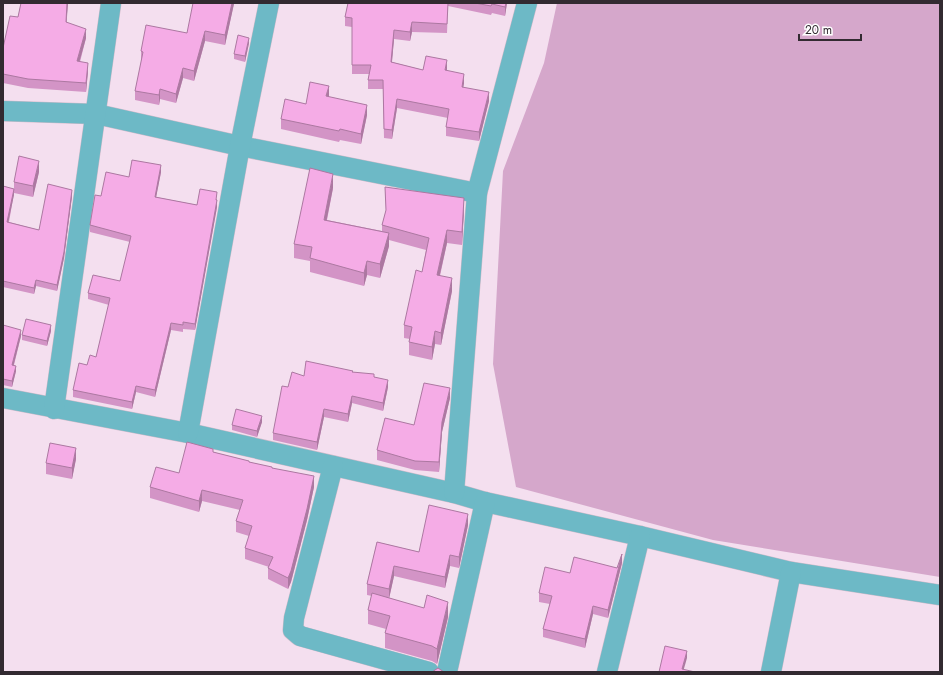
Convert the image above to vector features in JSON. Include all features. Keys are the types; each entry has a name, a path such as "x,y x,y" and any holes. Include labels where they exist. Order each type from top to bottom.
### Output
{"street":[{"path":"54,409 111,3"},
{"path":"188,433 240,146 269,3"},
{"path":"454,494 477,193 527,3"},
{"path":"3,110 96,114 240,146 477,193"},
{"path":"3,398 54,409 188,433 791,572 940,596"},
{"path":"333,466 294,618 293,630 300,636 429,672"},
{"path":"447,672 485,502"},
{"path":"607,672 640,536"},
{"path":"771,672 791,572"}],"shaded area":[{"path":"557,3 940,3 940,577 713,540 516,487 493,364 503,171 544,63"}],"building":[{"path":"21,3 67,3 66,22 86,29 77,61 88,63 86,83 28,79 3,74 3,48 10,16 18,17"},
{"path":"193,3 232,3 225,35 205,31 194,71 183,68 176,94 160,89 159,95 135,91 143,52 141,51 146,25 187,33"},
{"path":"348,3 448,3 447,24 412,22 410,32 394,30 391,62 423,70 426,56 447,60 445,70 464,74 462,87 489,92 479,132 446,127 449,109 397,99 392,130 384,129 383,80 368,80 371,65 352,65 352,18 345,17"},
{"path":"475,3 506,3 505,7 492,4 491,6"},
{"path":"238,35 249,38 245,56 234,54"},
{"path":"310,82 329,86 326,96 367,105 361,134 281,119 285,99 306,104"},
{"path":"19,156 39,161 33,186 14,182"},
{"path":"132,160 161,165 155,197 197,205 200,189 217,192 217,200 195,324 183,322 183,325 171,323 155,390 136,386 132,402 73,390 79,363 87,365 90,355 96,357 110,298 88,293 93,275 120,281 131,236 90,225 95,195 101,196 106,172 129,177"},
{"path":"310,168 333,174 324,220 389,233 380,264 367,261 364,273 310,258 312,247 294,244"},
{"path":"48,184 72,190 64,252 57,285 36,280 34,288 3,281 3,186 14,189 7,222 39,230"},
{"path":"385,187 464,198 462,232 447,230 437,275 452,278 441,333 435,331 432,347 409,342 412,327 404,325 416,270 422,272 429,238 382,225 386,210"},
{"path":"26,319 51,325 47,341 22,335"},
{"path":"3,325 21,330 12,365 16,366 12,381 3,379"},
{"path":"306,361 353,371 352,372 374,374 374,377 388,380 383,403 352,396 348,414 324,409 317,442 273,433 282,386 288,387 292,372 304,376"},
{"path":"424,383 450,388 442,422 439,462 415,461 377,450 385,418 414,425"},
{"path":"236,409 262,416 257,431 232,425"},
{"path":"187,442 213,449 213,452 249,462 314,476 307,509 288,578 268,568 273,557 245,548 252,526 236,521 243,500 202,490 199,501 150,487 156,467 179,473"},
{"path":"50,443 76,448 72,468 46,463"},
{"path":"429,505 468,514 459,557 450,555 445,577 394,566 389,589 367,584 377,542 419,552"},
{"path":"622,554 608,610 593,606 585,639 543,629 552,596 539,593 545,567 570,573 574,557 617,568"},
{"path":"372,593 424,608 427,595 448,602 437,649 432,646 385,633 390,616 368,610"},
{"path":"665,646 687,651 682,669 695,672 659,672"},
{"path":"438,668 444,672 432,672"}]}
